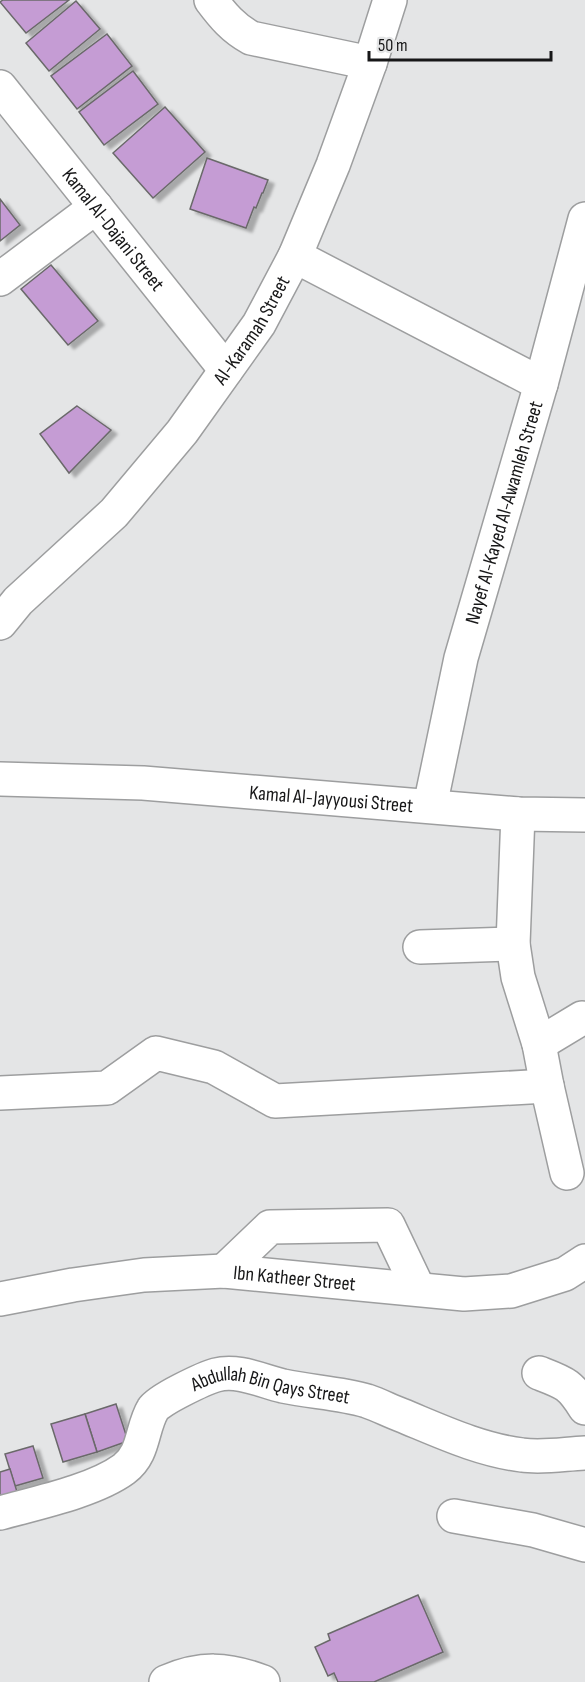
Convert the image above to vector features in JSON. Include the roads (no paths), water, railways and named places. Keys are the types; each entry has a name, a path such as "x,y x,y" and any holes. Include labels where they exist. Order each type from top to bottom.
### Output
{"street":[{"path":"211,0 228,22 251,38 370,63"},
{"name":"Al-Karamah Street","path":"6,612 114,513 182,432 259,324 295,256 333,165 390,0"},
{"name":"Kamal Al-Dajani Street","path":"0,87 226,369"},
{"path":"0,279 96,207"},
{"name":"Nayef Al-Kayed Al-Awamleh Street","path":"430,806 461,658 541,384 585,219"},
{"path":"295,256 541,384"},
{"name":"Kamal Al-Jayyousi Street","path":"0,758 76,781"},
{"name":"Kamal Al-Jayyousi Street","path":"0,779 142,783 518,814 585,815"},
{"path":"518,814 513,944 518,977 539,1044 567,1173"},
{"path":"420,947 513,944"},
{"path":"539,1044 582,1018"},
{"path":"0,1093 106,1088 156,1053 214,1067 275,1101 547,1086"},
{"path":"224,1271 270,1227 388,1226 418,1288"},
{"name":"Ibn Katheer Street","path":"0,1299 73,1285 132,1277 224,1271 464,1294 511,1291 565,1274 585,1261"},
{"name":"Abdullah Bin Qays Street","path":"0,1513 75,1491 108,1478 125,1468 139,1452 154,1407 166,1398 215,1375 225,1373 240,1374 296,1389 335,1393 368,1402 449,1435 498,1451 523,1455 585,1453"},
{"path":"539,1373 573,1389 585,1408"},
{"path":"454,1516 533,1530 585,1545"},
{"path":"166,1682 203,1670 242,1674 262,1682"}]}
